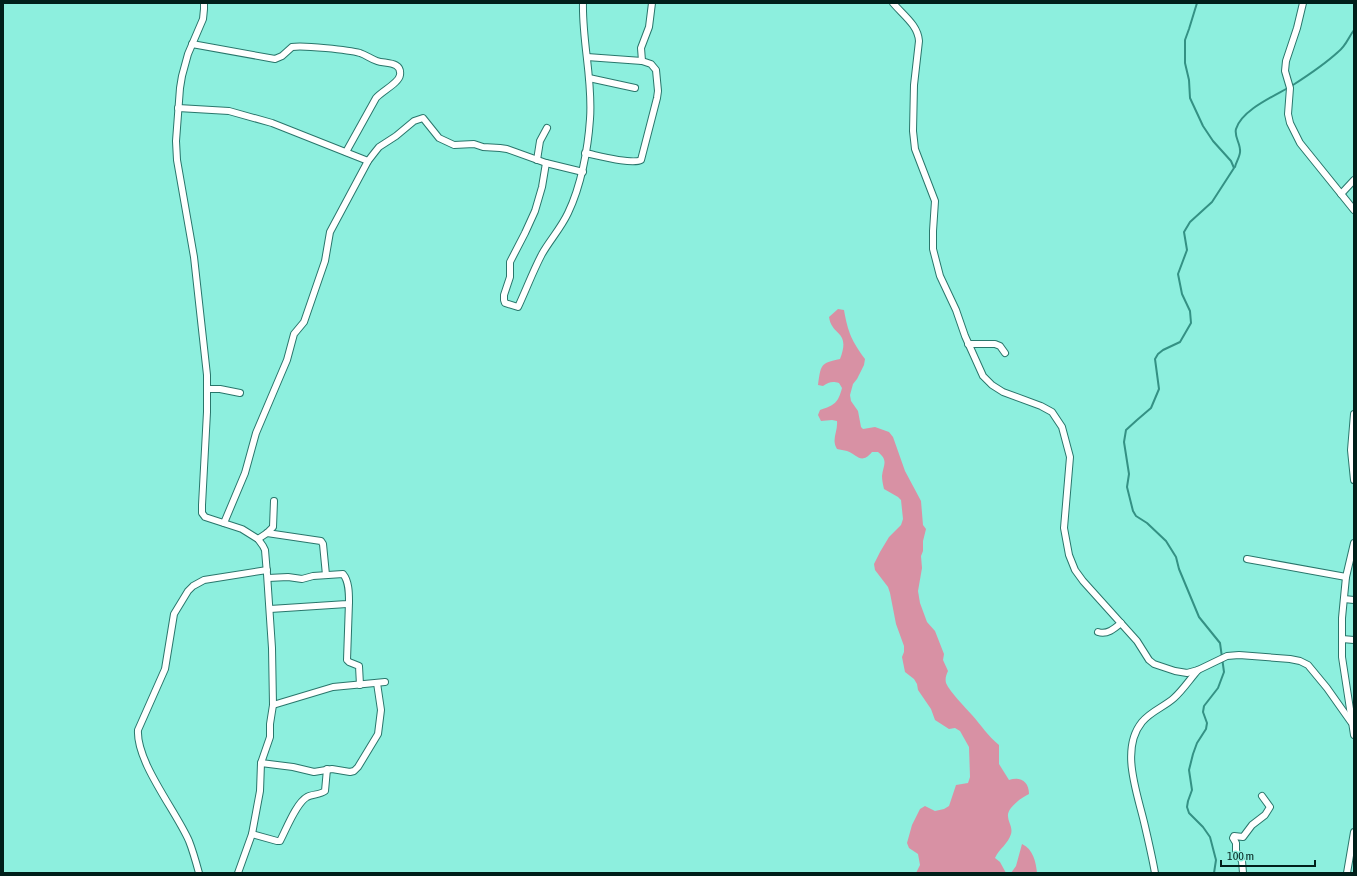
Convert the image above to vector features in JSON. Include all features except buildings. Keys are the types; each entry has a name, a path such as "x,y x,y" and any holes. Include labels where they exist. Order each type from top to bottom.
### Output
{"street":[{"path":"204,3 202,19 182,76 178,108 177,160 194,257 208,389 202,513 208,519 242,529 258,539 264,546 270,609 273,705 270,724 270,737 262,763 260,791 252,834 238,873"},
{"path":"546,163 542,187 535,211 510,262 510,278 504,295 505,303 512,306 518,307 541,255 559,230 568,213 583,172 590,118 589,78 583,24 583,3"},
{"path":"642,61 641,48 649,27 652,3"},
{"path":"893,3 916,28 919,35 914,85 915,149 935,201 933,249 940,276 956,310 968,344 983,376 992,385 1004,392 1041,406 1052,412 1062,427 1070,457 1064,528 1069,555 1076,570 1137,641 1149,660 1154,664 1175,671 1187,673 1198,670 1227,656 1240,655 1300,661 1308,665 1352,722"},
{"path":"1303,3 1297,28 1286,61 1285,71 1290,88 1288,114 1290,123 1300,143 1354,210"},
{"path":"192,44 273,59 278,58 290,48 295,46 358,53 378,62 392,63 399,67 400,78 398,81 382,91 376,98 346,152"},
{"path":"585,152 613,159 637,162 641,160 658,91 656,70 651,64 642,61 587,57"},
{"path":"589,78 635,88"},
{"path":"178,108 232,112 272,123 368,161"},
{"path":"224,523 239,488 256,433 287,360 294,334 304,322 326,261 330,234 368,161 379,147 396,136 414,121 423,118 440,138 454,145 474,144 483,147 500,148 546,163 583,172"},
{"path":"538,160 540,141 546,128"},
{"path":"1341,194 1354,180"},
{"path":"968,344 995,344 1000,346 1005,353"},
{"path":"208,389 220,389 240,393"},
{"path":"1354,414 1351,450 1354,480"},
{"path":"258,539 273,527 274,501"},
{"path":"267,533 321,541 323,544 326,575"},
{"path":"1354,543 1346,577 1342,618 1342,657 1354,735"},
{"path":"1247,559 1346,577"},
{"path":"199,873 189,842 146,762 138,739 138,730 165,669 174,614 188,591 193,586 204,580 267,570"},
{"path":"268,578 287,577 302,579 313,576 344,575 348,585 349,602 347,660 359,666 360,685"},
{"path":"1344,599 1354,600"},
{"path":"270,609 347,604 349,602"},
{"path":"1098,632 1108,632 1121,622"},
{"path":"1342,639 1354,640"},
{"path":"1155,873 1148,839 1133,783 1131,758 1132,746 1136,733 1142,722 1151,714 1174,699 1198,670"},
{"path":"273,705 333,688 385,682"},
{"path":"262,763 293,767 314,772 332,769 350,772 354,771 378,734 381,710 378,683"},
{"path":"252,834 277,842 280,840 288,822 305,798 325,791 326,770"},
{"path":"1243,873 1242,861 1236,851 1236,844 1233,838 1234,836 1243,837 1253,824 1265,816 1270,807 1262,796"},
{"path":"1347,873 1354,832"}],"shaded area":[{"path":"838,309 844,310 851,336 865,359 864,365 853,384 850,395 851,401 858,411 861,427 863,429 875,427 889,432 893,437 905,471 921,501 923,525 926,529 921,556 922,568 918,591 920,603 927,622 935,631 944,654 943,660 948,671 946,683 951,691 999,745 999,764 1009,780 1020,779 1026,783 1029,790 1029,794 1012,806 1008,813 1011,834 1008,841 995,858 1000,862 1006,873 916,873 920,865 918,854 909,848 907,843 912,825 920,809 925,806 935,811 944,809 949,806 956,785 968,783 970,777 969,747 960,731 955,728 949,729 935,720 931,709 918,690 914,679 905,672 902,657 904,646 896,624 890,593 888,587 875,570 874,564 889,537 901,525 903,519 901,500 884,489 882,476 884,463 883,458 878,452 872,452 865,458 860,458 847,451 837,449 835,439 837,421 821,421 818,415 820,410 835,403 842,388 839,383 834,382 823,386 818,385 823,366 829,362 840,359 843,350 842,338 834,328 829,317"},
{"path":"1022,844 1031,852 1035,860 1037,873 1011,873 1016,866"}],"waterway":[{"path":"1197,3 1185,40 1185,63 1189,80 1190,98 1203,126 1213,141 1231,161 1234,168 1212,202 1190,222 1184,232 1187,250 1178,274 1182,294 1190,311 1191,323 1180,342 1163,350 1155,359 1159,389 1151,408 1126,430 1124,442 1129,474 1127,487 1133,511 1136,516 1147,523 1166,541 1176,557 1179,569 1199,617 1220,643 1224,672 1218,688 1204,706 1203,712 1207,723 1206,729 1197,743 1189,770 1192,790 1187,807 1189,813 1203,827 1210,837 1216,860 1214,873"},
{"path":"1235,167 1240,152 1236,129 1245,115 1261,103 1293,85 1328,61 1341,50 1354,30"}]}
